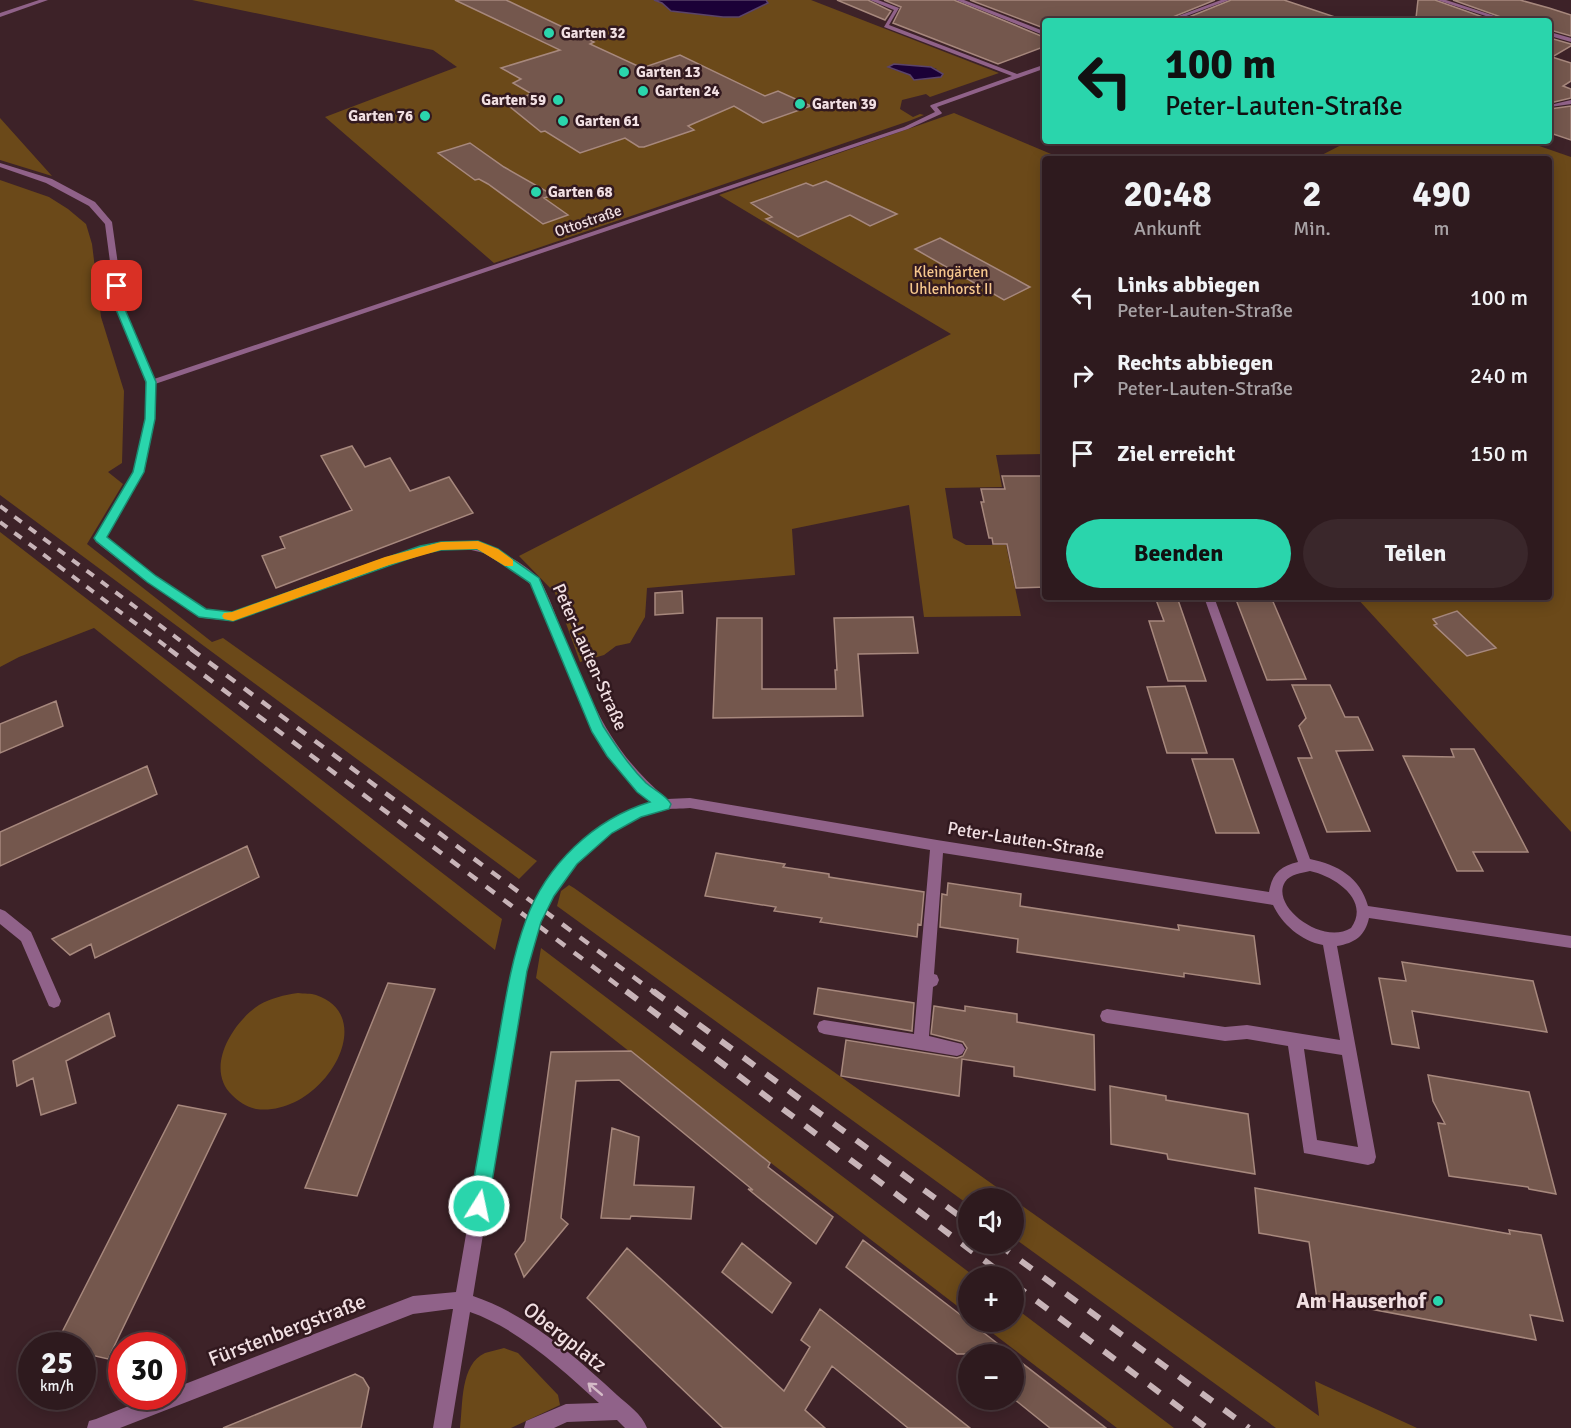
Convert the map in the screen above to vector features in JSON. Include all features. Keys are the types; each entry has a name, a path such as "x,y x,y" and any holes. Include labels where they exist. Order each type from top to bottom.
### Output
{"street":[{"path":"0,15 45,0"},
{"path":"873,0 897,9 886,26 1017,76"},
{"path":"959,0 1042,32"},
{"path":"1176,18 1226,0"},
{"path":"1440,0 1497,18"},
{"path":"1552,35 1571,40"},
{"name":"Ottostraße","path":"151,382 906,128 939,113 933,106 1042,67"},
{"path":"1035,69 1042,72"},
{"path":"1552,106 1571,102"},
{"name":"Peter-Lauten-Straße","path":"0,165 50,181 92,204 109,224 120,307 151,382 150,419 138,472 100,538 152,579 203,614 233,616 420,550 441,546 478,545 494,552 535,581 597,728 612,752 642,788 664,804"},
{"path":"1210,600 1306,866"},
{"name":"Peter-Lauten-Straße","path":"462,1300 519,971 533,921 549,892 572,859 606,829 637,812 664,804 690,803 937,846 1276,899"},
{"path":"921,1042 929,979 937,846"},
{"path":"1306,866 1324,868 1348,883 1357,894 1363,911 1360,927 1353,935 1342,940 1315,938 1296,926 1281,910 1276,899 1276,887 1280,877 1287,870 1306,866"},
{"path":"1363,911 1571,942"},
{"path":"0,915 26,937 54,1001"},
{"path":"1295,1040 1310,1147 1368,1157 1329,940"},
{"path":"1107,1016 1225,1034 1247,1032 1349,1049"},
{"path":"824,1027 957,1049"},
{"path":"442,1428 462,1300"},
{"name":"Obergplatz","path":"462,1300 498,1315 528,1333 622,1411 638,1428"},
{"name":"Fürstenbergstraße","path":"96,1428 413,1305 462,1300"},
{"path":"533,1428 566,1413 622,1411"}],"green space":[{"path":"192,0 654,0 662,3 671,11 723,17 768,2 766,0 811,0 999,73 930,97 926,94 902,100 900,109 913,117 924,115 909,121 494,263 325,117 457,67 433,50","holes":["895,64 937,69 914,80 910,75 889,68"]},
{"name":"Kleingärten Uhlenhorst II","path":"954,113 1056,156 1042,156 1042,454 996,455 1002,487 945,488 953,538 966,545 1006,545 1021,616 924,617 909,505 792,529 795,575 647,588 645,617 630,643 616,646 604,655 580,662 555,593 519,556 951,334 719,195"},
{"path":"0,118 52,176 0,160"},
{"path":"1343,144 1534,144 1571,157 1571,832 1359,600 1552,600 1552,156 1320,156"},
{"path":"0,180 49,197 68,209 86,224 92,244 101,317 124,391 122,463 108,472 123,484 87,544 212,642 223,638 537,861 519,879 0,495"},
{"path":"0,532 502,919 495,950 94,628 19,657 0,667"},
{"path":"569,885 998,1188 958,1188 958,1197 557,906 561,891"},
{"path":"541,948 961,1266 958,1266 958,1307 771,1163 536,978"},
{"path":"298,993 316,995 335,1007 344,1023 343,1043 335,1064 321,1083 302,1098 280,1108 256,1109 242,1104 224,1084 221,1059 225,1046 240,1022 259,1005 268,1000"},
{"path":"1024,1207 1319,1416 1315,1381 1417,1428 1276,1428 1024,1245"},
{"path":"1024,1315 1174,1428 1117,1428 1024,1357 1024,1344 1007,1344 991,1332 1024,1332"},
{"path":"504,1348 518,1353 558,1395 560,1405 511,1428 460,1428 464,1386 471,1366 485,1353"}],"shaded area":[{"path":"654,0 766,0 768,3 739,17 723,17 671,11 662,3"},
{"path":"894,64 931,67 943,74 941,77 914,80 910,75 888,67"}],"building":[{"path":"455,0 506,0 642,68 680,55 765,96 778,91 811,106 763,123 734,106 688,126 694,130 644,147 639,147 625,138 580,153 545,131 541,132 504,102 532,94 513,83 521,79 501,68 560,50"},
{"path":"837,0 868,0 891,11 885,20"},
{"path":"884,0 954,0 1042,36 1042,48 998,64 893,23 901,7"},
{"path":"970,0 1215,0 1170,18 1042,18 1042,27"},
{"path":"1231,0 1284,0 1335,17 1335,18 1186,18"},
{"path":"1418,0 1435,0 1486,18 1416,18"},
{"path":"1453,0 1520,0 1549,8 1571,15 1571,36 1552,31 1552,18 1504,18"},
{"path":"1552,39 1571,44 1552,57"},
{"path":"1552,57 1571,63 1571,81 1563,86 1571,89 1571,98 1552,103"},
{"path":"1571,106 1571,140 1552,134 1552,109"},
{"path":"470,143 504,167 553,195 544,198 568,215 543,224 488,184 479,179 475,180 438,153"},
{"path":"826,181 897,214 870,226 850,215 798,237 766,219 772,217 751,203 806,183 813,186"},
{"path":"940,238 1030,287 1004,300 915,249"},
{"path":"352,446 365,467 390,458 410,491 449,477 473,513 276,588 262,556 285,548 280,537 352,510 321,456"},
{"path":"1002,476 1042,476 1042,587 1016,588 1007,544 993,544 992,538 989,538 981,502 984,502 981,489 1005,489"},
{"path":"682,591 683,613 655,615 655,593"},
{"path":"1156,600 1178,600 1206,681 1168,681 1149,621 1164,621"},
{"path":"1236,600 1272,600 1306,679 1267,680"},
{"path":"1457,611 1496,648 1467,656 1434,625 1437,624 1433,619"},
{"path":"913,617 918,653 858,654 863,716 713,718 717,618 762,618 762,689 836,689 834,618"},
{"path":"1292,685 1330,685 1345,717 1358,717 1373,750 1336,751 1370,831 1327,832 1298,758 1312,758 1299,726 1306,718"},
{"path":"1185,686 1207,753 1167,753 1147,687"},
{"path":"56,701 63,726 0,753 0,724"},
{"path":"1451,749 1474,749 1528,852 1473,852 1483,871 1457,871 1403,756 1454,757"},
{"path":"1192,759 1233,759 1259,833 1216,833"},
{"path":"147,766 157,794 0,866 0,832"},
{"path":"247,846 259,877 95,958 91,944 70,955 52,939"},
{"path":"716,853 785,864 783,867 829,874 829,877 924,892 921,925 918,924 917,937 820,922 822,918 774,911 776,907 705,896"},
{"path":"948,883 1021,894 1020,906 1179,930 1178,925 1254,936 1260,984 1184,973 1184,977 1017,952 1018,939 940,927 942,894 947,895"},
{"path":"1402,962 1533,981 1547,1032 1412,1011 1419,1048 1392,1044 1379,978 1406,981"},
{"path":"388,983 435,989 357,1196 305,1188"},
{"path":"818,988 914,1003 912,1031 814,1014"},
{"path":"934,1006 965,1011 965,1006 1017,1014 1017,1022 1094,1035 1095,1090 1014,1076 1014,1067 962,1059 959,1096 841,1076 846,1040 957,1058 963,1056 967,1048 963,1042 931,1034"},
{"path":"109,1013 115,1036 66,1061 76,1103 41,1115 33,1078 17,1086 13,1061"},
{"path":"631,1051 770,1163 768,1167 833,1217 816,1244 619,1080 576,1081 561,1218 568,1224 524,1277 515,1254 525,1241 551,1052"},
{"path":"1428,1075 1529,1092 1556,1194 1528,1187 1449,1176 1438,1123 1445,1124 1433,1101"},
{"path":"1110,1086 1166,1096 1166,1100 1248,1114 1255,1174 1168,1159 1167,1154 1111,1144"},
{"path":"178,1105 226,1114 121,1332 108,1332 108,1359 96,1356 96,1332 62,1332"},
{"path":"612,1128 639,1137 634,1185 694,1187 691,1219 631,1216 630,1219 601,1218"},
{"path":"1255,1188 1510,1234 1509,1230 1541,1235 1563,1321 1530,1315 1536,1340 1317,1299 1309,1242 1259,1233"},
{"path":"863,1240 958,1313 958,1332 982,1332 998,1344 958,1344 957,1354 846,1267"},
{"path":"742,1243 791,1283 772,1313 722,1272"},
{"path":"627,1248 784,1391 810,1347 801,1340 820,1309 970,1428 908,1428 832,1366 805,1410 825,1428 723,1428 587,1298"},
{"path":"1024,1365 1106,1428 1050,1428 1024,1407"},
{"path":"355,1374 363,1378 369,1388 361,1428 223,1428"}],"railway":[{"path":"0,506 193,650"},
{"path":"0,522 171,650"},
{"path":"169,649 628,993"},
{"path":"191,649 655,993"},
{"path":"626,991 992,1266"},
{"path":"653,991 958,1215"},
{"path":"1012,1254 1249,1428"},
{"path":"1024,1291 1207,1428"}],"slow traffic":[{"path":"228,616 350,573 420,550 441,546 478,545 494,552 509,563"}],"place":[{"name":"Garten 32","path":"549,33"},
{"name":"Garten 13","path":"624,72"},
{"name":"Garten 24","path":"643,91"},
{"name":"Garten 59","path":"558,100"},
{"name":"Garten 39","path":"800,104"},
{"name":"Garten 76","path":"425,116"},
{"name":"Garten 61","path":"563,121"},
{"name":"Garten 68","path":"536,192"},
{"name":"Am Hauserhof","path":"1438,1301"}],"route":[{"path":"117,286 120,307 151,382 150,419 138,472 100,538 152,579 203,614 233,616 420,550 441,546 478,545 494,552 535,581 597,728 612,752 642,788 664,804 637,812 606,829 572,859 549,892 533,921 519,971 479,1206"}]}
